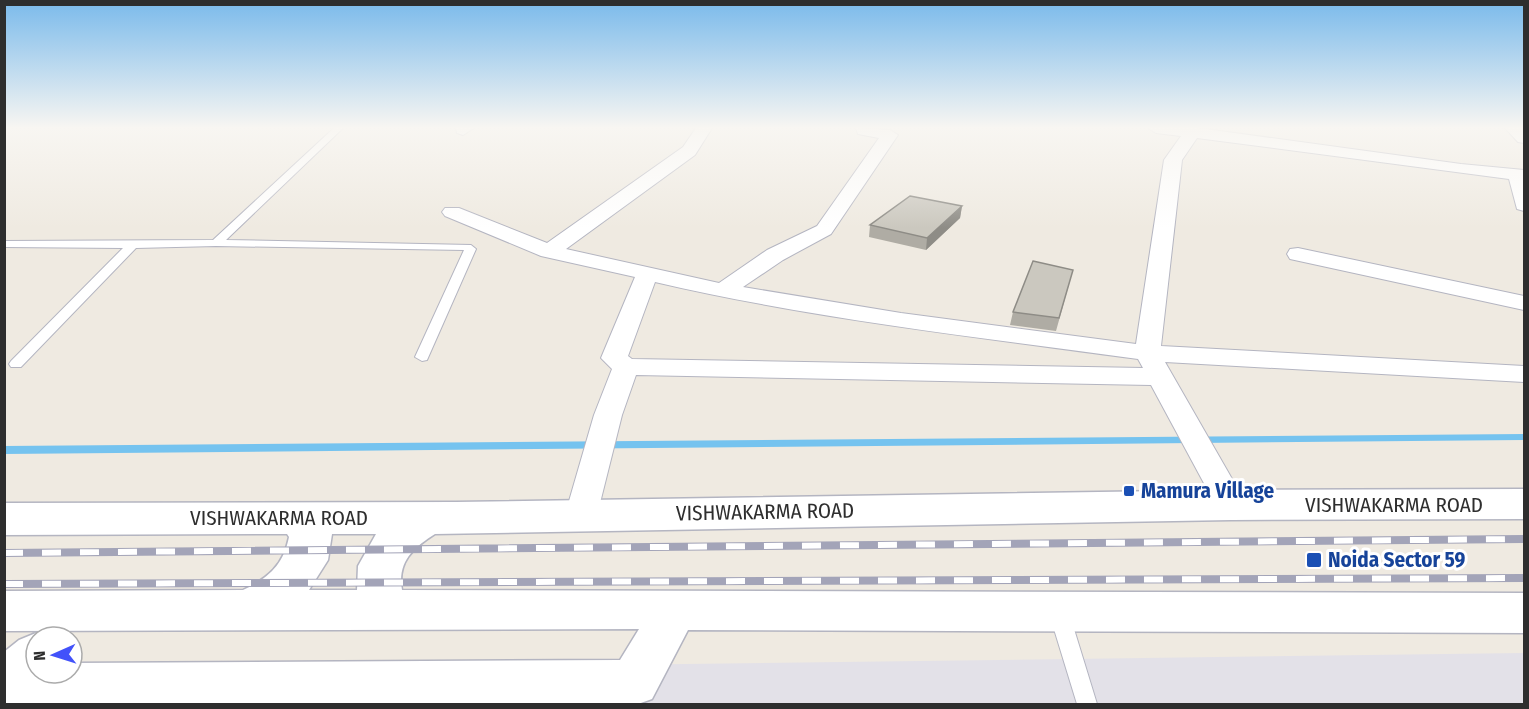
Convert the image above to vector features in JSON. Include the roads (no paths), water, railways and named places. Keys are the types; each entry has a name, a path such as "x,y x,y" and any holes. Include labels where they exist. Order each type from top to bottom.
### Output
{"main road":[{"name":"VISHWAKARMA ROAD","path":"4,519 427,518 1231,505 1524,504"},
{"path":"249,609 282,592 306,560 311,535 298,518"},
{"path":"386,609 379,596 378,578 381,564 390,546 401,534 427,518"},
{"path":"4,611 71,624 249,609 1524,613"},
{"path":"4,685 282,695 634,683 675,610"},
{"path":"4,685 24,666"}],"street":[{"path":"549,251 675,161"},
{"path":"723,291 775,255 824,230 872,161"},
{"path":"1173,161 1147,353 1231,505"},
{"path":"1415,161 1461,169 1521,174 1524,205"},
{"path":"452,212 549,251 723,291 901,320 1147,353 1524,374"},
{"path":"1298,254 1524,303"},
{"path":"647,274 615,358 626,367 1160,378"},
{"path":"581,515 608,415 626,367"}],"lane":[{"path":"216,243 304,161"},
{"path":"4,244 133,246 216,243 467,247 470,249 422,357"},
{"path":"16,364 133,246"},
{"path":"1059,611 1087,705"}],"waterway":[{"path":"4,450 1524,437"}],"railway":[{"path":"4,553 1524,539"},
{"path":"4,584 1524,578"}],"place":[{"name":"Mamura Village","path":"1129,491"},
{"name":"Noida Sector 59","path":"1314,560"}]}
